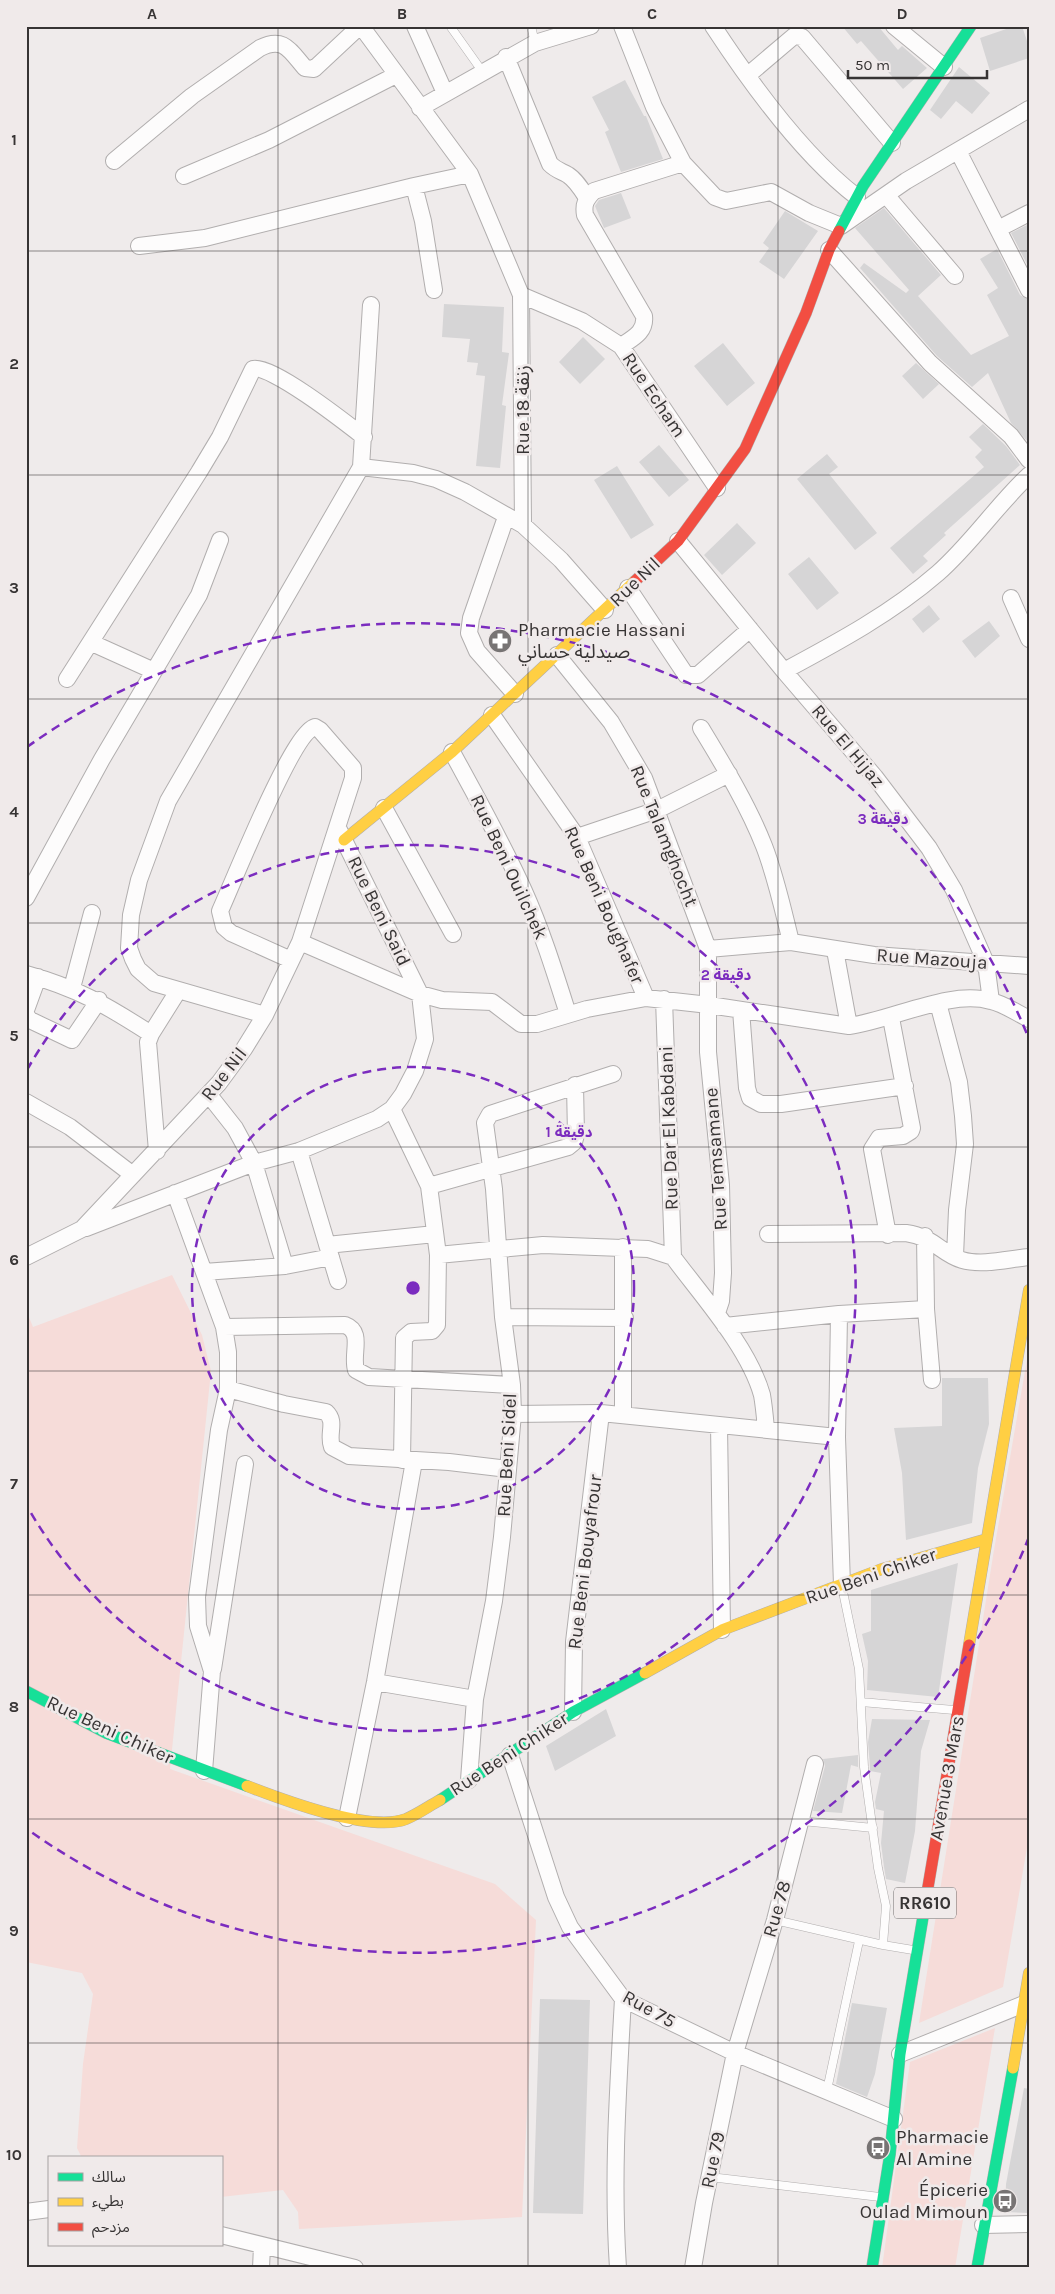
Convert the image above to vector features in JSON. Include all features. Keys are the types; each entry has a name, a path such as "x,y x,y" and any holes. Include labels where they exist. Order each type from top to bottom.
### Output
{"street":[{"path":"114,161 192,96 260,48 278,43 286,46 305,68 314,69 361,26 470,174 521,295"},
{"path":"415,26 445,93"},
{"path":"420,108 535,42 591,26"},
{"path":"622,26 654,107 684,163 715,197 726,201 771,192 809,213 841,226 886,195 1029,109"},
{"path":"713,26 748,75 816,161 857,196"},
{"path":"894,26 944,67"},
{"name":"Rue Nil","path":"26,1257 82,1229 209,1095 244,1050 265,1015 300,942 341,834 384,808 452,752 678,541 744,449 806,313 829,250 857,196 971,26"},
{"path":"748,75 794,36 802,37 892,143"},
{"path":"506,58 550,164 576,182 587,198"},
{"path":"184,176 278,136 396,76"},
{"path":"958,151 1029,290"},
{"path":"621,346 640,333 644,327 644,316 585,216 584,208 587,198 594,191 684,163"},
{"path":"139,246 205,238 470,174"},
{"path":"414,186 423,221 434,290"},
{"path":"886,195 955,276"},
{"path":"998,229 1029,213"},
{"path":"829,250 930,363 1011,436 1029,460"},
{"name":"Rue Echam","path":"521,295 582,321 621,346 717,488"},
{"name":"Rue 18 زنقة","path":"521,295 523,525"},
{"path":"265,1015 154,983 138,968 129,948 131,915 144,864 168,801 361,467 371,305"},
{"path":"67,679 92,643 220,437 253,368 266,369 322,406 364,437"},
{"path":"361,467 413,473 436,479 465,492 523,525 561,560 606,610"},
{"path":"784,671 844,639 896,606 939,572 1029,475"},
{"path":"506,517 470,618 469,633 477,651 515,694"},
{"path":"28,892 154,670 200,595 220,540"},
{"name":"Rue El Hijaz","path":"678,541 784,671 875,777 929,848 954,890 986,963 991,1001"},
{"path":"628,588 686,675 698,675 750,629"},
{"path":"1011,598 1029,639"},
{"path":"92,643 154,670"},
{"name":"Rue Talamghocht","path":"557,655 610,722 644,778 708,949"},
{"name":"Rue Beni Boughafer","path":"492,715 577,836 646,998"},
{"path":"291,960 231,933 224,927 220,911 287,762 305,733 315,727 348,762 354,773 341,834"},
{"path":"701,728 729,774 764,845 791,942"},
{"name":"Rue Beni Ouilchek","path":"452,752 524,890 545,942 568,1014"},
{"path":"577,836 657,810 729,774"},
{"path":"384,808 453,934"},
{"name":"Rue Beni Said","path":"341,834 420,994 425,1027 422,1051 403,1094 392,1109"},
{"path":"72,988 92,913"},
{"path":"300,942 420,994 457,1002 492,1002 521,1024 537,1024 568,1014 646,998 708,1005 849,1026 891,1018 938,1003 968,997 991,1001 1029,1020"},
{"name":"Rue Mazouja","path":"708,949 791,942 835,950 1029,966"},
{"name":"Rue Temsamane","path":"708,949 708,1052 721,1184 723,1274 720,1301 721,1320"},
{"path":"835,950 849,1026"},
{"path":"26,1010 32,975 72,988 98,1000 151,1034"},
{"path":"157,1151 148,1055 151,1034 178,991"},
{"name":"Rue Dar El Kabdani","path":"664,999 673,1257"},
{"path":"26,1015 30,1020 72,1040 98,1000"},
{"path":"938,1003 959,1082 965,1144 957,1210 955,1256"},
{"path":"741,1010 747,1088 750,1098 761,1104 810,1100 905,1086"},
{"path":"888,1235 872,1149 879,1138 903,1136 911,1131 912,1123 891,1018"},
{"path":"429,1186 562,1150 574,1142 576,1135 575,1085 614,1074"},
{"name":"Rue Beni Sidel","path":"469,1780 475,1699 494,1601 513,1414 512,1385 503,1317 500,1248 486,1123 490,1114 575,1085"},
{"path":"209,1095 235,1128 254,1163 285,1266"},
{"path":"26,1102 70,1127 133,1175"},
{"path":"82,1229 254,1163 299,1151 376,1119 392,1109 429,1186 438,1254 437,1325 432,1331 411,1332 404,1338 408,1461 375,1682 347,1818"},
{"path":"299,1151 338,1281"},
{"path":"175,1193 224,1327 228,1352 228,1389 219,1430 197,1597 198,1626 212,1671"},
{"path":"768,1234 888,1235 906,1233 925,1236 955,1256 973,1262 1029,1257"},
{"path":"204,1272 285,1266 329,1251 435,1234"},
{"path":"925,1236 926,1309 932,1380"},
{"path":"438,1254 543,1245 623,1247 657,1250 673,1257 721,1320 757,1382 762,1397 766,1429"},
{"path":"623,1247 625,1318 624,1415"},
{"name":"Avenue 3 Mars","path":"872,2268 890,2154 900,2054 1029,1290"},
{"path":"721,1320 926,1309"},
{"path":"839,1314 837,1437 842,1586"},
{"path":"503,1317 625,1318"},
{"path":"224,1327 344,1325 350,1327 356,1334 355,1366 359,1372 369,1377 405,1381 512,1385"},
{"path":"228,1389 284,1404 326,1412 331,1419 332,1447 343,1455 408,1461 449,1462 508,1469"},
{"path":"513,1414 601,1413 837,1437"},
{"name":"Rue Beni Bouyafrour","path":"573,1712 574,1642 601,1413"},
{"path":"719,1425 722,1630"},
{"path":"204,1771 212,1671 245,1464"},
{"name":"Rue Beni Chiker","path":"26,1691 106,1733 265,1793 347,1818 390,1822 406,1819 573,1712 722,1630 842,1586 882,1569 987,1539"},
{"path":"375,1682 475,1699"},
{"name":"Rue 75","path":"510,1754 556,1897 570,1927 623,1999 735,2053 894,2119"},
{"name":"Rue 78","path":"735,2053 775,1920 802,1821 815,1764"},
{"path":"977,2268 983,2224 1026,2004 1029,1973"},
{"path":"618,2268 614,2207 614,2140 623,1999"},
{"path":"900,2054 1026,2004"},
{"name":"Rue 79","path":"693,2268 735,2053"},
{"path":"26,2212 48,2209"},
{"path":"983,2224 1029,2224"},
{"path":"222,2234 262,2246 355,2268"},
{"path":"261,2268 262,2246"}],"lane":[{"path":"450,26 482,71"},
{"path":"531,26 535,42"},
{"path":"842,1586 859,1669 864,1767 874,1828 878,1868 886,1906 883,1945"},
{"path":"861,1702 959,1711"},
{"path":"802,1821 874,1828"},
{"path":"775,1920 859,1941 917,1951"},
{"path":"827,2090 859,1941"},
{"path":"710,2177 882,2197"}],"shaded area":[{"path":"172,1275 202,1335 211,1371 170,1769 495,1884 536,1920 522,2217 299,2229 298,2212 283,2190 222,2197 222,2156 81,2156 77,2148 83,2064 93,1994 82,1973 26,1962 26,1310 33,1327"},
{"path":"1029,1348 1029,1836 1003,1987 919,2023 993,1556"},
{"path":"995,2028 955,2268 882,2268 910,2062"}],"building":[{"path":"842,26 878,26 898,50 902,46 927,68 903,89 861,41 857,44"},
{"path":"1015,26 1022,26 1029,47 1029,58 990,71 980,38"},
{"path":"959,67 990,93 972,114 956,101 941,119 930,110"},
{"path":"625,80 644,116 646,116 663,159 621,172 605,132 609,130 592,97"},
{"path":"621,193 631,218 604,228 595,206 599,200"},
{"path":"884,208 941,275 918,296 971,355 1009,336 987,295 998,288 980,259 997,249 1020,295 1029,300 1029,443 1011,423 988,373 972,387 937,356 860,268 864,263 906,293 909,290 855,228"},
{"path":"785,211 818,231 784,279 759,262 769,248 763,243"},
{"path":"1029,224 1029,268 1011,233"},
{"path":"444,304 504,307 502,352 509,353 502,405 506,406 500,468 476,466 485,376 476,375 478,363 467,362 470,339 442,337"},
{"path":"583,337 605,359 580,384 559,362"},
{"path":"723,343 755,383 727,406 694,366"},
{"path":"916,363 939,384 923,399 902,376"},
{"path":"983,424 1006,446 1020,465 944,533 946,535 923,556 928,561 913,574 890,548 984,467 975,457 982,450 969,437"},
{"path":"659,445 689,480 669,497 639,462"},
{"path":"827,454 838,467 829,474 877,533 855,550 797,479"},
{"path":"617,466 654,525 631,539 594,480"},
{"path":"737,523 756,543 722,575 704,555"},
{"path":"809,557 839,593 817,610 788,574"},
{"path":"929,605 940,619 923,633 912,619"},
{"path":"989,621 1000,636 975,658 962,641"},
{"path":"942,1378 988,1378 989,1424 978,1468 972,1523 906,1540 902,1473 894,1428 942,1426"},
{"path":"958,1563 938,1697 867,1690 868,1661 862,1634 871,1631 871,1590"},
{"path":"606,1709 616,1736 555,1771 546,1746"},
{"path":"872,1719 930,1720 921,1751 915,1831 905,1883 886,1879 881,1843 884,1811 876,1809 875,1802 881,1773 870,1771 868,1742"},
{"path":"858,1755 858,1767 851,1765 842,1813 813,1811 825,1766 823,1759"},
{"path":"540,1999 590,2000 583,2214 533,2213"},
{"path":"852,2003 887,2008 875,2074 867,2097 836,2084"},
{"path":"1024,2088 1029,2089 1029,2213 1005,2212 1006,2184"}],"traffic: fast":[{"path":"839,231 863,186 971,26"},
{"path":"440,1800 573,1712 645,1673"},
{"path":"26,1691 106,1733 247,1786"},
{"path":"872,2268 890,2154 900,2054 927,1893"},
{"path":"977,2268 1013,2068"}],"traffic: slow":[{"path":"344,840 452,752 635,581"},
{"path":"969,1645 1029,1290"},
{"path":"645,1673 722,1630 882,1569 987,1539"},
{"path":"247,1786 327,1813 371,1822 390,1822 406,1819 440,1800"},
{"path":"1013,2068 1029,1973"}],"traffic: jam":[{"path":"635,581 678,541 745,449 806,313 829,250 839,231"},
{"path":"927,1893 969,1645"}],"place":[{"name":"Pharmacie Hassani صيدلية حساني","path":"500,641"},
{"name":"Pharmacie Al Amine","path":"878,2148"},
{"name":"Épicerie Oulad Mimoun","path":"1005,2201"}]}
